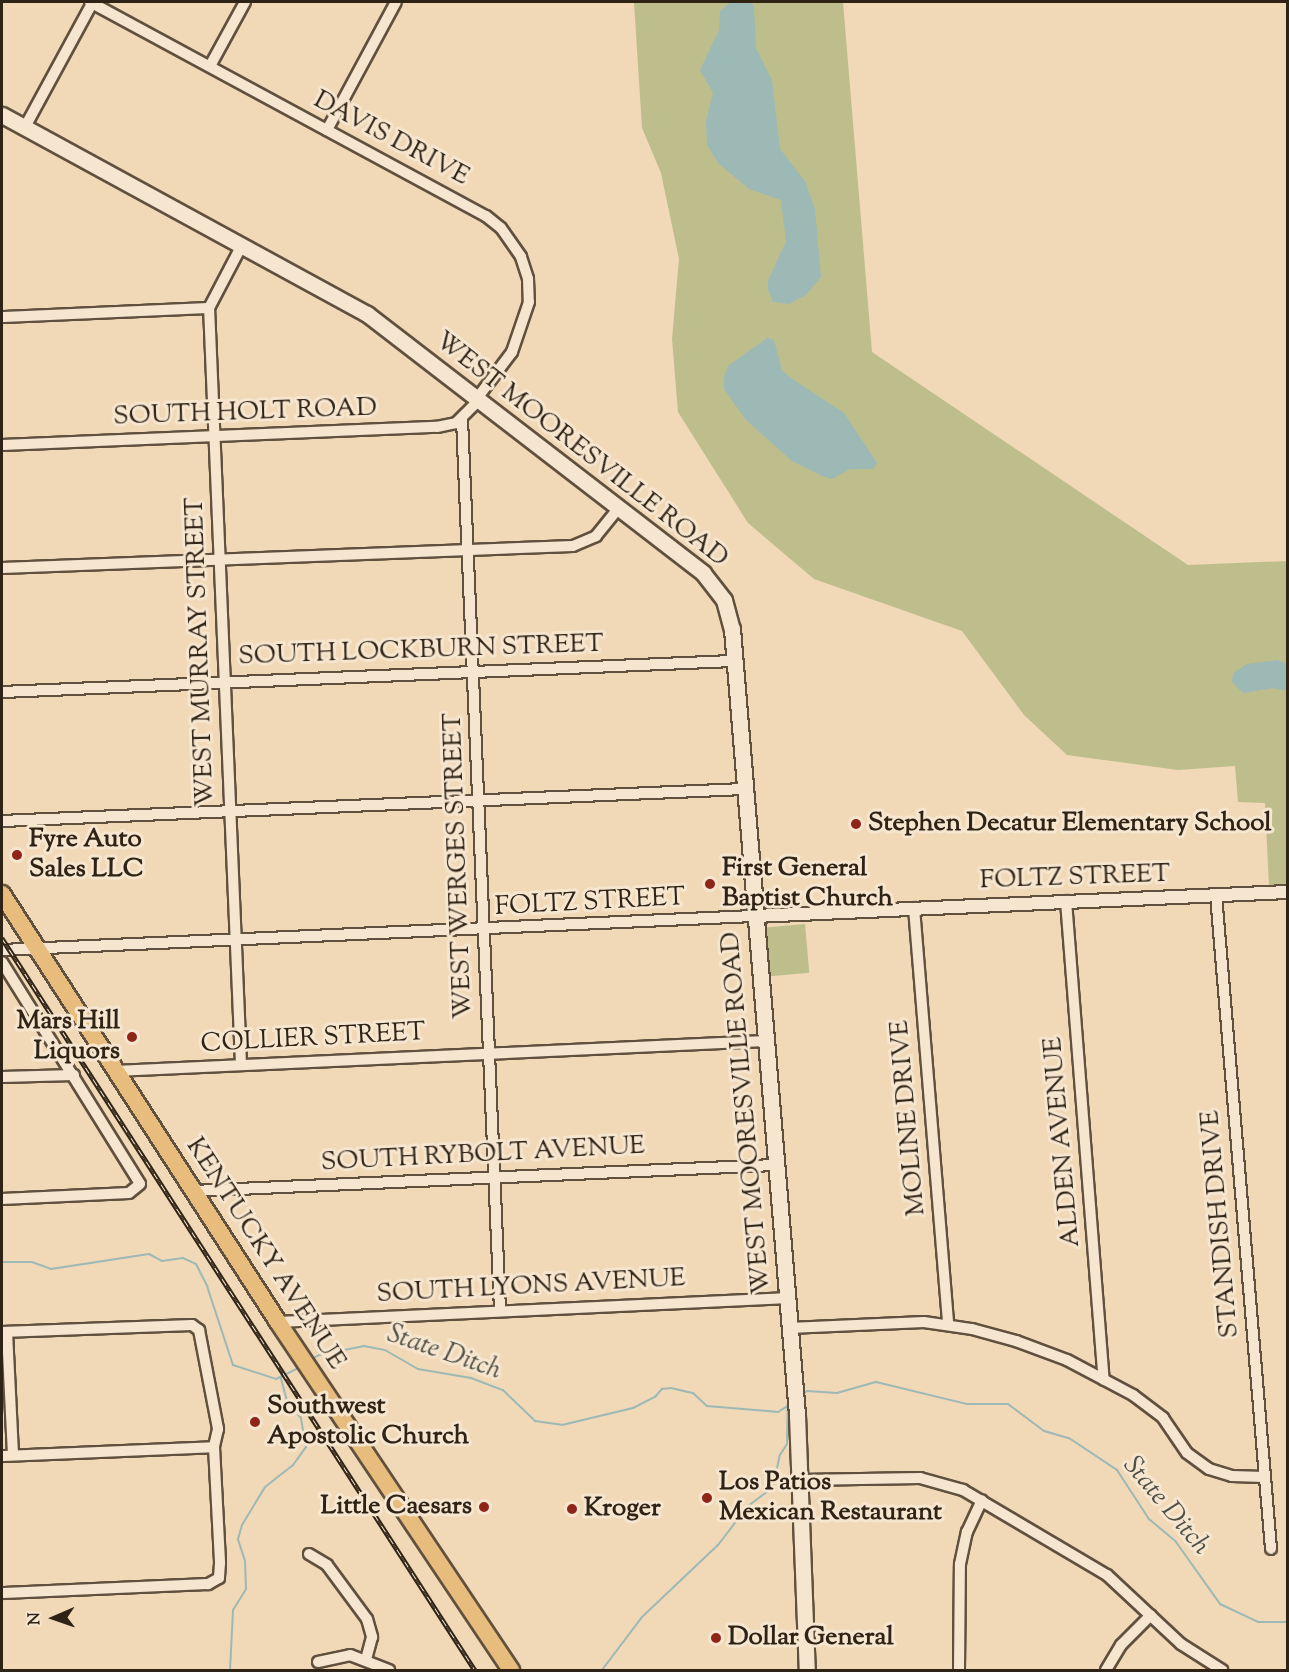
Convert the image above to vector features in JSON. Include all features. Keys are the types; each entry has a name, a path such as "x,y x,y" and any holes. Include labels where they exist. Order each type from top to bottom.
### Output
{"main road":[{"name":"WEST MOORESVILLE ROAD","path":"2,115 352,304 479,398 620,508 715,586 728,611 735,661 802,1480 807,1671"},
{"name":"KENTUCKY AVENUE","path":"2,894 278,1322 510,1671"}],"street":[{"path":"25,127 92,2"},
{"name":"DAVIS DRIVE","path":"92,2 486,216 517,250 528,279 525,320 505,364 479,398"},
{"path":"210,66 245,2"},
{"path":"327,130 396,2"},
{"name":"WEST MURRAY STREET","path":"241,1064 209,308 242,245"},
{"path":"2,317 209,308"},
{"path":"462,419 479,398"},
{"name":"SOUTH HOLT ROAD","path":"2,445 430,427 462,419"},
{"name":"WEST WERGES STREET","path":"462,419 500,1311"},
{"path":"2,568 575,546 596,536 620,508"},
{"name":"SOUTH LOCKBURN STREET","path":"2,693 735,661"},
{"path":"2,821 744,789"},
{"name":"FOLTZ STREET","path":"2,950 484,931 1287,891"},
{"name":"STANDISH DRIVE","path":"1216,895 1271,1550"},
{"name":"ALDEN AVENUE","path":"1066,901 1104,1379"},
{"name":"MOLINE DRIVE","path":"914,908 948,1325"},
{"path":"2,963 140,1178 139,1188 129,1193 2,1199"},
{"name":"COLLIER STREET","path":"115,1071 765,1041"},
{"path":"2,1077 74,1075"},
{"name":"SOUTH RYBOLT AVENUE","path":"193,1191 775,1165"},
{"name":"SOUTH LYONS AVENUE","path":"278,1322 787,1298"},
{"path":"789,1328 908,1322 948,1325 1038,1349 1104,1379 1154,1410 1190,1456 1205,1467 1227,1476 1264,1477"},
{"path":"2,1593 208,1584 219,1578 214,1447 218,1429 204,1337 199,1330 192,1325 4,1332 7,1455 214,1447"},
{"path":"802,1480 924,1479 952,1485 982,1500 1107,1575 1181,1644 1222,1671"},
{"path":"959,1671 960,1564 967,1533 982,1500"},
{"path":"309,1554 327,1565 367,1619 372,1637 366,1659"},
{"path":"1106,1671 1120,1646 1151,1614"},
{"path":"318,1662 340,1655 366,1659 389,1671"}],"green space":[{"path":"634,2 843,2 872,352 1188,565 1287,561 1287,885 1269,886 1265,803 1238,802 1235,766 1178,770 1067,755 1024,715 962,631 814,579 748,523 678,412 672,339 679,259 661,173 642,128"},
{"path":"805,924 809,973 767,976 763,928"}],"water":[{"path":"731,2 751,2 754,7 756,48 772,80 780,149 805,181 815,209 821,277 806,295 789,304 773,302 768,290 768,281 786,241 781,200 749,189 719,164 707,145 706,121 713,93 700,70 719,30 720,11"},
{"path":"767,338 774,340 782,370 788,376 844,413 877,463 873,469 850,469 832,479 822,476 792,461 746,420 724,389 724,376 728,366"},
{"path":"1277,660 1287,664 1287,691 1273,688 1243,693 1232,682 1233,673 1247,664"}],"waterway":[{"name":"State Ditch","path":"2,1262 32,1262 51,1269 149,1254 162,1261 183,1258 196,1264 207,1286 233,1365 276,1379 301,1367"},
{"name":"State Ditch","path":"310,1360 319,1355 364,1346 385,1350 418,1369 471,1378 503,1390 535,1421 562,1425 633,1408 655,1397 662,1389 671,1388 693,1393 707,1406 778,1412 789,1405"},
{"path":"230,1670 233,1610 246,1589 245,1561 238,1539 242,1525 265,1487 293,1465 306,1447 301,1418 287,1401 281,1378"},
{"name":"State Ditch","path":"802,1395 807,1391 837,1393 876,1382 967,1404 1008,1404 1044,1431 1069,1438 1117,1470 1149,1519 1176,1542 1220,1604 1258,1622 1288,1622"},
{"path":"602,1670 642,1617 718,1545 748,1506 773,1487 780,1455 787,1444 788,1405"}],"railway":[{"path":"2,938 475,1670"}],"place":[{"name":"Stephen Decatur Elementary School","path":"856,824"},
{"name":"Fyre Auto Sales LLC","path":"17,855"},
{"name":"First General Baptist Church","path":"710,884"},
{"name":"Mars Hill Liquors","path":"132,1037"},
{"name":"Southwest Apostolic Church","path":"255,1422"},
{"name":"Los Patios Mexican Restaurant","path":"707,1498"},
{"name":"Little Caesars","path":"484,1507"},
{"name":"Kroger","path":"572,1509"},
{"name":"Dollar General","path":"716,1638"}]}
